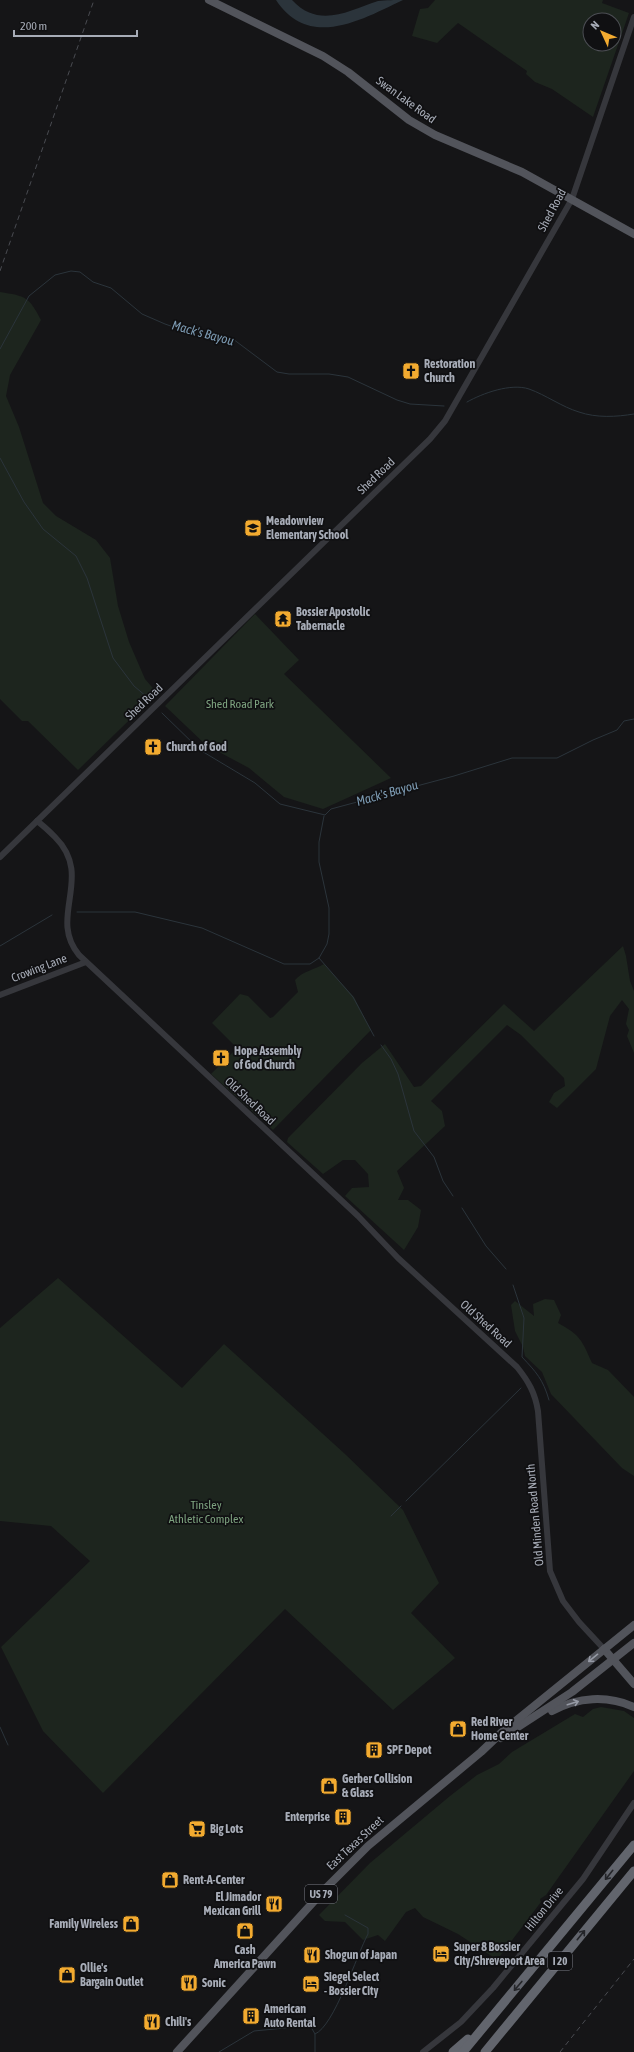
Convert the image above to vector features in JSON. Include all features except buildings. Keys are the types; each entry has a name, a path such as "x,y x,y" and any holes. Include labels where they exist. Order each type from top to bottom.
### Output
{"highway":[{"name":"I 20","path":"463,2052 634,1845"},
{"name":"I 20","path":"485,2052 634,1871"},
{"path":"494,2052 535,1991"},
{"path":"453,2052 499,2008"}],"main road":[{"name":"Swan Lake Road","path":"210,0 323,56 348,72 406,117 435,135 507,165 634,234"},
{"name":"East Texas Street","path":"481,1752 523,1714 634,1624"},
{"name":"East Texas Street","path":"177,2052 344,1870 400,1818 481,1752 500,1738 572,1692 634,1644"},
{"path":"604,1649 634,1684"},
{"path":"500,1738 560,1707 582,1700 608,1699 634,1707"}],"street":[{"name":"Shed Road","path":"0,857 439,429 452,412 572,200 634,17"},
{"name":"Old Shed Road","path":"36,821 60,842 71,864 73,881 67,911 67,931 76,951 358,1216 398,1258 517,1367"},
{"name":"Crowing Lane","path":"0,995 86,962"},
{"name":"Old Minden Road North","path":"517,1367 527,1380 536,1396 549,1562 553,1580 562,1601 570,1612 604,1649"},
{"name":"Hilton Drive","path":"423,2052 465,2018 493,1988 583,1879 634,1803"}],"green space":[{"path":"435,0 603,0 602,3 629,13 622,33 622,12 582,12 582,52 616,52 593,117 552,89 535,82 526,74 527,71 458,23 437,43 412,36 420,9 428,8"},
{"path":"0,292 16,295 26,299 33,306 41,320 10,375 6,396 19,427 43,503 56,516 96,540 110,558 118,606 129,642 145,679 157,693 78,770 28,721 22,721 0,699"},
{"name":"Shed Road Park","path":"255,614 299,660 284,674 391,778 323,809 284,797 249,768 206,745 165,706"},
{"path":"623,946 630,981 634,991 634,1053 627,1036 629,1030 626,1024 629,1009 622,1000 610,1016 596,1069 557,1108 549,1102 554,1093 565,1086 564,1078 521,1035 507,1025 431,1101 442,1111 445,1126 397,1171 404,1188 398,1200 408,1200 421,1210 418,1227 404,1250 345,1196 352,1188 369,1187 368,1174 355,1160 343,1160 323,1174 287,1142 288,1138 362,1063 385,1044 414,1087 421,1086 504,1004 534,1031"},
{"path":"324,964 354,997 371,1030 273,1130 211,1074 237,1048 212,1023 240,994 248,996 270,1018 273,1017 298,992 295,980 305,973"},
{"name":"Tinsley Athletic Complex","path":"58,1278 182,1388 224,1344 345,1454 403,1510 439,1583 411,1613 455,1658 393,1710 285,1609 103,1793 43,1731 1,1647 90,1561 51,1526 0,1521 0,1328"},
{"path":"545,1299 554,1300 561,1315 558,1323 580,1339 592,1363 608,1370 634,1397 634,1476 622,1468 551,1394 542,1372 525,1356 523,1347 515,1331 511,1305 515,1301 534,1316 533,1304"},
{"path":"601,1707 624,1711 634,1718 634,1771 546,1895 540,1899 541,1902 500,1956 493,1957 458,1934 423,1917 415,1908 406,1912 385,1941 378,1935 363,1940 345,1922 325,1921 319,1915 370,1863 477,1775 499,1764 512,1752 575,1714 583,1717 593,1709"}],"shaded area":[{"path":"276,0 292,0 302,9 313,14 323,16 345,13 378,1 403,0 353,22 336,26 320,27 304,24 289,15"}],"waterway":[{"name":"Mack's Bayou","path":"0,349 29,296 55,275 71,271 80,272 93,282 111,288 142,314 182,330 212,333 233,339 277,372 289,374 329,374 348,377 397,400 410,404 444,406"},
{"name":"Mack's Bayou","path":"467,402 481,395 497,390 522,387 573,410 586,414 606,416 634,414"},
{"name":"Mack's Bayou","path":"0,458 24,502 43,529 76,556 87,578 113,658 134,686 147,697"},
{"name":"Mack's Bayou","path":"162,713 200,750 255,783 280,804 325,815 331,809 454,776 512,758 557,758 617,730 624,721 634,719"},
{"path":"77,912 135,912 202,928 284,964 310,964 319,958 327,944 329,934 329,908 319,862 319,842 324,816"},
{"path":"0,946 52,915"},
{"path":"319,958 353,997 374,1036"},
{"path":"381,1045 391,1059 398,1074 414,1131 434,1157 443,1181 453,1196"},
{"path":"462,1208 486,1246 506,1269"},
{"path":"513,1285 524,1318 522,1357 538,1376 549,1400"},
{"path":"406,1501 521,1388"},
{"path":"391,1516 401,1506"},
{"path":"0,1727 8,1745"},
{"path":"315,2034 322,2029 337,2005 368,1934 368,1928 345,1915"},
{"path":"219,2052 254,2031 305,2026 311,2027 315,2034 315,2052"}],"railway":[{"path":"0,271 94,0"},
{"path":"560,2052 634,1959"}],"place":[{"name":"Restoration Church","path":"411,371"},
{"name":"Meadowview Elementary School","path":"253,528"},
{"name":"Bossier Apostolic Tabernacle","path":"283,619"},
{"name":"Church of God","path":"153,747"},
{"name":"Hope Assembly of God Church","path":"221,1058"},
{"name":"Red River Home Center","path":"458,1729"},
{"name":"SPF Depot","path":"374,1750"},
{"name":"Gerber Collision & Glass","path":"329,1786"},
{"name":"Enterprise","path":"343,1817"},
{"name":"Big Lots","path":"197,1829"},
{"name":"Rent-A-Center","path":"170,1880"},
{"name":"El Jimador Mexican Grill","path":"274,1904"},
{"name":"Family Wireless","path":"131,1924"},
{"name":"Cash America Pawn","path":"245,1931"},
{"name":"Super 8 Bossier City/Shreveport Area","path":"441,1954"},
{"name":"Shogun of Japan","path":"312,1955"},
{"name":"Ollie's Bargain Outlet","path":"67,1975"},
{"name":"Sonic","path":"189,1983"},
{"name":"Siegel Select - Bossier City","path":"311,1984"},
{"name":"American Auto Rental","path":"251,2016"},
{"name":"Chili's","path":"152,2022"}]}
